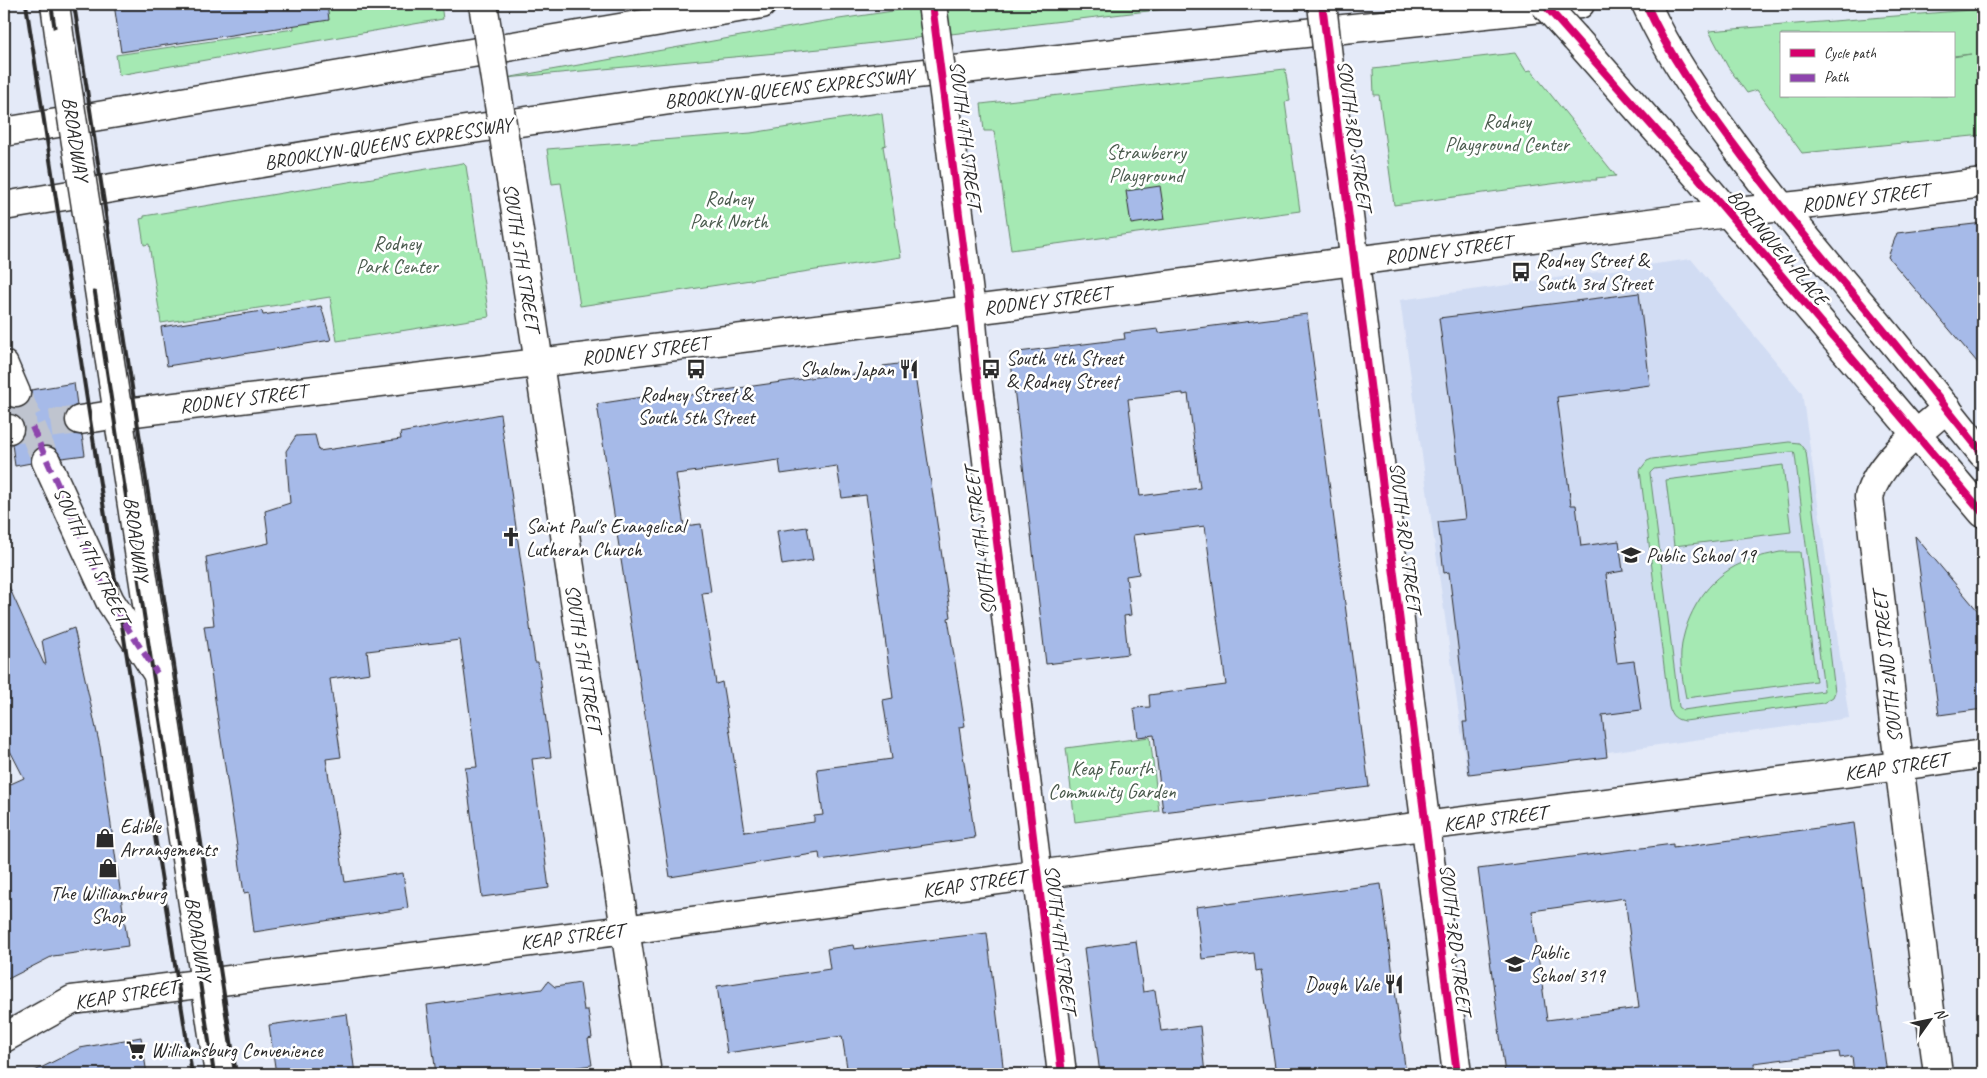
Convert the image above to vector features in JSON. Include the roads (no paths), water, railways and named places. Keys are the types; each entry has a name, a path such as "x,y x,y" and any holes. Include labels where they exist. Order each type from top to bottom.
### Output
{"main road":[{"name":"BROADWAY","path":"54,4 219,1074"},
{"name":"SOUTH 5TH STREET","path":"483,4 647,1074"},
{"path":"4,132 762,4"},
{"name":"SOUTH 4TH STREET","path":"932,4 971,310 976,370 1036,875 1062,1074"},
{"name":"SOUTH 3RD STREET","path":"1322,4 1457,1074"},
{"name":"BORINQUEN PLACE","path":"1544,4 1727,213 1983,513"},
{"name":"BROOKLYN-QUEENS EXPRESSWAY","path":"4,206 418,137 670,100 1580,4"},
{"name":"BORINQUEN PLACE","path":"1646,4 1659,33 1691,85 1780,207 1903,353 1983,454"},
{"name":"RODNEY STREET","path":"80,420 971,310 1727,213 1983,183"},
{"path":"4,365 16,392"},
{"name":"SOUTH 2ND STREET","path":"1938,1074 1899,766 1869,497 1871,487 1883,467 1947,408"},
{"name":"SOUTH 9TH STREET","path":"46,461 110,601 157,673"},
{"name":"KEAP STREET","path":"4,1038 72,1000 1983,754"}],"tunnel":[{"path":"16,393 32,427"},
{"path":"9,429 80,420"},
{"path":"32,427 46,461"}],"railway":[{"path":"26,4 192,1074"},
{"path":"51,4 214,1074"},
{"path":"74,4 236,1074"}],"place":[{"name":"Rodney Street & South 3rd Street","path":"1521,272"},
{"name":"Rodney Street & South 5th Street","path":"696,369"},
{"name":"Shalom Japan","path":"909,369"},
{"name":"South 4th Street & Rodney Street","path":"991,369"},
{"name":"Saint Paul's Evangelical Lutheran Church","path":"511,537"},
{"name":"Public School 19","path":"1631,555"},
{"name":"Edible Arrangements","path":"105,838"},
{"name":"The Williamsburg Shop","path":"108,868"},
{"name":"Public School 319","path":"1515,964"},
{"name":"Dough Vale","path":"1394,984"},
{"name":"Williamsburg Convenience","path":"136,1050"}],"park label":[{"name":"Rodney Playground Center","path":"1507,132"},
{"name":"Strawberry Playground","path":"1146,164"},
{"name":"Rodney Park North","path":"729,210"},
{"name":"Rodney Park Center","path":"397,254"},
{"name":"Keap Fourth Community Garden","path":"1112,780"}]}
